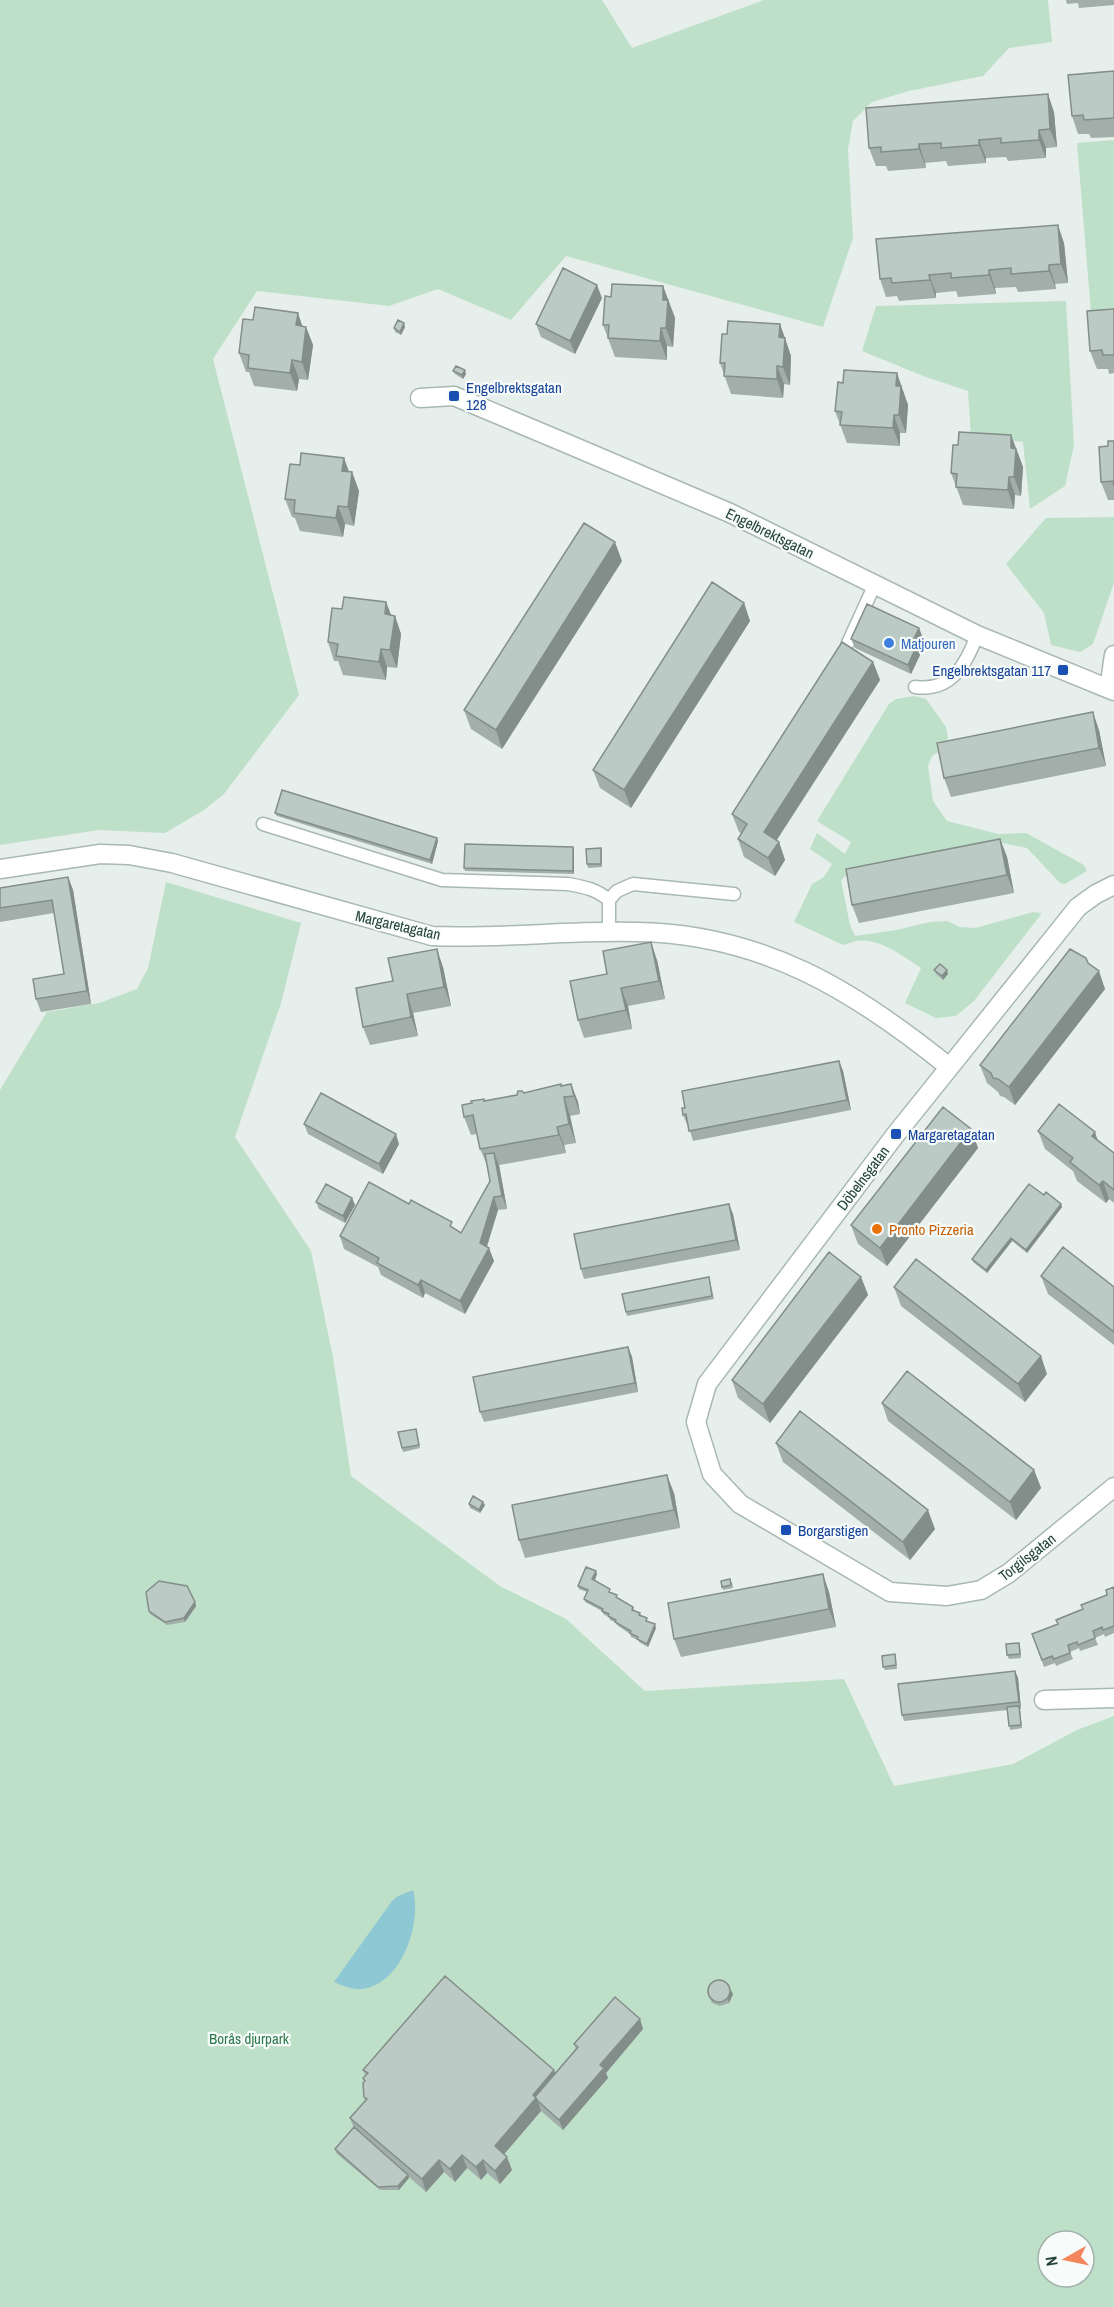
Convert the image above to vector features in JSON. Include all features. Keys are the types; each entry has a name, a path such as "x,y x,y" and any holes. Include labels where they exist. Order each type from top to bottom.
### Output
{"street":[{"name":"Engelbrektsgatan","path":"420,398 453,396 730,513 977,634 1112,690"},
{"path":"1112,690 1114,655"},
{"name":"Margaretagatan","path":"0,869 100,854 129,855 172,863 432,936 476,938 639,932 694,937 746,948 783,960 844,991 880,1014 949,1066"},
{"name":"Döbelnsgatan","path":"712,1474 696,1422 707,1384 949,1066 1078,907 1114,885"},
{"name":"Torgilsgatan","path":"712,1474 740,1504 890,1592 947,1596 981,1590 1009,1573 1114,1487"},
{"path":"1044,1700 1114,1698"}],"lane":[{"path":"848,643 875,584"},
{"path":"915,687 939,686 948,681 965,663 977,634"},
{"path":"263,824 442,880 568,884 587,887 609,900"},
{"path":"609,932 609,900 617,891 633,884 734,894"}],"green space":[{"path":"0,0 602,0 632,48 764,0 1048,0 1052,42 1009,48 983,76 909,91 872,102 853,121 848,149 853,238 823,327 566,256 511,320 438,289 389,306 257,291 213,359 299,695 224,794 204,810 165,833 99,830 0,845"},
{"path":"1114,140 1114,312 1091,313 1077,143"},
{"path":"1066,301 1074,445 1065,486 1030,509 1023,442 971,437 968,391 923,376 862,351 876,306"},
{"path":"1114,517 1114,583 1093,644 1080,652 1051,645 1044,613 1006,564 1046,518"},
{"path":"914,696 926,699 946,727 948,738 942,750 932,756 928,766 933,801 947,821 998,834 1026,833 1084,865 1087,871 1065,884 1060,883 1027,848 1002,843 976,851 847,875 841,880 850,925 855,936 930,922 947,921 960,927 975,928 1033,912 1042,913 974,1001 956,1016 936,1018 905,1003 921,968 882,945 856,941 843,945 794,922 812,884 824,877 832,864 810,849 817,833 845,854 851,842 817,821 889,704 896,699"},
{"name":"Borås djurpark","path":"166,882 301,923 281,1003 235,1137 311,1251 333,1357 351,1476 500,1586 566,1619 645,1691 844,1679 894,1786 1013,1764 1077,1730 1114,1716 1114,2307 0,2307 0,1090 47,1012 99,1003 137,989 148,968"}],"water":[{"path":"413,1890 415,1904 411,1935 406,1950 388,1976 376,1985 362,1989 334,1982 392,1901"}],"building":[{"path":"1114,71 1114,118 1084,120 1083,115 1072,116 1068,75"},
{"path":"1048,94 1050,129 1039,130 1039,140 1001,143 1001,138 979,140 979,145 941,148 941,143 919,144 919,149 881,152 881,147 869,148 866,108"},
{"path":"1058,225 1061,264 1049,265 1049,271 1011,274 1011,268 989,270 989,275 951,278 951,273 929,275 930,280 892,283 891,278 880,279 876,239"},
{"path":"563,268 597,285 570,341 536,324"},
{"path":"612,284 663,286 663,300 668,300 666,328 661,328 660,341 608,338 609,325 603,325 605,296 611,297"},
{"path":"255,307 298,313 296,325 306,327 302,362 292,360 290,373 248,368 249,355 239,353 243,319 253,320"},
{"path":"1114,309 1114,355 1103,355 1102,350 1090,351 1087,311"},
{"path":"398,320 404,323 400,332 394,328"},
{"path":"728,321 780,324 779,337 785,338 783,367 777,366 777,379 724,376 725,363 720,363 722,334 727,334"},
{"path":"456,366 465,370 462,375 453,371"},
{"path":"844,370 897,373 896,386 901,386 899,415 894,415 893,428 840,425 842,412 835,411 838,382 843,383"},
{"path":"959,432 1011,435 1011,448 1016,449 1014,477 1009,477 1008,490 956,487 957,474 951,473 953,445 958,445"},
{"path":"1108,441 1114,441 1114,486 1113,481 1101,482 1099,447 1108,446"},
{"path":"301,453 344,458 342,471 352,472 348,507 338,506 336,518 294,513 295,500 285,499 290,464 300,465"},
{"path":"584,523 615,542 496,730 464,710"},
{"path":"712,582 744,603 624,790 593,770"},
{"path":"344,597 386,602 385,614 395,616 390,650 381,649 379,662 336,656 338,644 328,642 332,608 342,609"},
{"name":"Matjouren","path":"867,604 919,628 912,643 917,645 908,665 851,639"},
{"path":"842,642 873,662 764,832 779,842 768,858 738,839 747,824 732,814"},
{"path":"1093,712 1099,748 944,778 937,743"},
{"path":"282,790 437,838 430,860 275,813"},
{"path":"1000,839 1007,875 852,905 846,869"},
{"path":"465,844 573,847 573,871 464,868"},
{"path":"601,848 601,864 587,864 586,849"},
{"path":"68,877 87,991 36,999 33,979 64,974 52,900 0,908 0,888"},
{"path":"651,942 659,981 621,988 626,1010 578,1020 570,981 607,974 603,951"},
{"path":"437,949 444,987 407,994 411,1017 363,1027 356,988 393,981 388,958"},
{"path":"1070,949 1086,958 1088,963 1099,971 1009,1087 993,1078 991,1073 980,1065"},
{"path":"940,964 947,970 942,976 934,970"},
{"path":"839,1061 847,1100 689,1131 686,1114 683,1115 682,1108 685,1108 682,1091"},
{"path":"561,1084 561,1086 571,1084 574,1096 564,1097 569,1124 557,1127 559,1135 480,1149 473,1115 464,1117 462,1105 472,1103 471,1101 517,1095 518,1091 524,1093"},
{"path":"321,1093 396,1134 379,1164 304,1124"},
{"path":"1059,1104 1095,1132 1092,1136 1114,1153 1114,1190 1103,1181 1099,1185 1070,1162 1073,1158 1038,1131"},
{"path":"943,1107 971,1129 880,1248 851,1225"},
{"path":"494,1153 502,1196 494,1197 480,1243 489,1248 460,1301 421,1280 418,1285 377,1263 379,1258 340,1236 369,1182 409,1204 411,1200 452,1222 450,1226 461,1233 490,1181 485,1154"},
{"path":"326,1184 352,1198 343,1216 316,1202"},
{"path":"1029,1184 1044,1195 1046,1192 1061,1204 1026,1250 1011,1238 986,1270 972,1259"},
{"path":"729,1204 736,1240 581,1269 574,1234"},
{"path":"1063,1247 1114,1287 1114,1332 1041,1276"},
{"path":"829,1252 861,1277 763,1404 732,1380"},
{"path":"916,1259 1041,1356 1018,1384 894,1287"},
{"path":"709,1277 712,1296 626,1312 622,1294"},
{"path":"628,1347 635,1383 480,1412 473,1377"},
{"path":"907,1371 1034,1470 1010,1502 882,1403"},
{"path":"800,1411 928,1510 903,1542 776,1443"},
{"path":"416,1429 419,1445 402,1448 398,1432"},
{"path":"667,1475 674,1510 519,1540 512,1505"},
{"path":"473,1496 483,1502 479,1510 469,1504"},
{"path":"586,1567 596,1571 592,1579 610,1589 609,1592 633,1607 632,1610 640,1613 639,1615 647,1618 646,1621 655,1624 647,1644 615,1622 616,1620 608,1616 609,1614 602,1611 603,1609 584,1599 588,1590 578,1586"},
{"path":"823,1574 829,1609 674,1639 668,1603"},
{"path":"730,1579 731,1585 722,1587 721,1581"},
{"path":"159,1581 187,1586 195,1602 184,1618 165,1622 149,1611 146,1592"},
{"path":"1114,1587 1114,1626 1103,1630 1102,1627 1093,1631 1095,1638 1078,1645 1077,1642 1068,1645 1070,1653 1054,1659 1052,1656 1042,1660 1032,1634 1058,1624 1056,1620 1083,1609 1081,1605 1107,1595 1106,1590"},
{"path":"1019,1643 1020,1654 1007,1655 1006,1644"},
{"path":"895,1654 896,1665 883,1667 882,1656"},
{"path":"1015,1671 1019,1702 902,1715 898,1684"},
{"path":"1019,1706 1021,1725 1009,1726 1007,1707"},
{"path":"445,1976 554,2070 533,2095 536,2098 495,2146 507,2157 495,2171 483,2160 476,2167 462,2155 450,2169 439,2160 422,2179 350,2118 367,2099 364,2097 363,2083 365,2081 363,2078 368,2073 363,2070"},
{"path":"715,1980 723,1980 730,1987 730,1995 723,2002 715,2002 708,1995 708,1987"},
{"path":"615,1997 640,2019 600,2065 604,2068 559,2120 535,2097 578,2047 574,2044"},
{"path":"354,2127 408,2175 398,2186 378,2187 335,2149"}],"place":[{"name":"Engelbrektsgatan 128","path":"454,396"},
{"name":"Matjouren","path":"889,643"},
{"name":"Engelbrektsgatan 117","path":"1063,670"},
{"name":"Margaretagatan","path":"896,1134"},
{"name":"Pronto Pizzeria","path":"877,1229"},
{"name":"Borgarstigen","path":"786,1530"}]}
